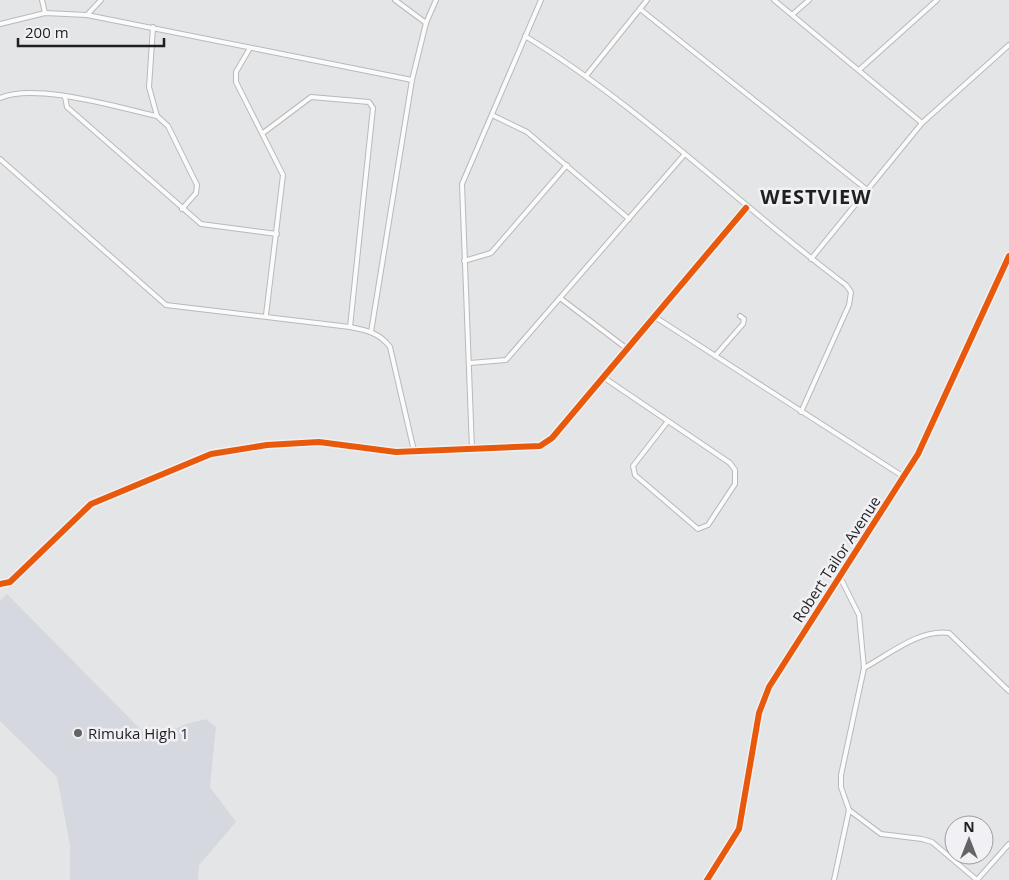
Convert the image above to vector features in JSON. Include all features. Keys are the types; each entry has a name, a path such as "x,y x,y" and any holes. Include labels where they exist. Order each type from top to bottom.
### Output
{"street":[{"path":"42,0 45,13"},
{"path":"87,15 101,0"},
{"path":"395,0 426,23"},
{"path":"371,332 412,80 426,23 436,0"},
{"path":"472,449 462,184 541,0"},
{"path":"586,76 647,0"},
{"path":"774,0 922,123"},
{"path":"793,14 809,0"},
{"path":"859,70 937,0"},
{"path":"640,9 866,189"},
{"path":"0,24 45,13 87,15 412,80"},
{"path":"153,27 149,87 157,116"},
{"path":"525,36 586,76 746,208 846,285 851,292 851,299 801,412"},
{"path":"811,259 866,189 922,123 1009,45"},
{"path":"250,48 244,56 235,77 283,175 266,315"},
{"path":"0,98 28,94 52,94 157,116 168,126 197,185 196,193 182,209"},
{"path":"64,96 67,107 182,209 205,225 277,234"},
{"path":"263,133 311,97 369,102 373,108 350,327"},
{"path":"492,114 522,129 629,219"},
{"path":"470,364 506,360 684,155"},
{"path":"0,159 166,305 266,315 350,327 371,332 390,347 414,451"},
{"path":"464,261 491,253 567,165"},
{"path":"0,584 10,582 91,504 211,454 266,445 319,442 377,450 414,451 540,446 552,438 746,208"},
{"name":"Robert Tailor Avenue","path":"707,880 739,829 763,700 792,648 904,477 931,430 1009,256"},
{"path":"560,298 626,348"},
{"path":"715,356 743,324 744,319 740,316"},
{"path":"655,318 904,477"},
{"path":"603,377 668,421 730,463 735,470 735,484 708,525 702,529 698,529 635,475 634,466 668,421"},
{"path":"834,880 849,810 841,787 841,775 864,668 859,615 840,577"},
{"path":"864,668 915,640 940,632 949,633 1009,691"},
{"path":"849,810 881,834 932,842 977,880 1009,844"}],"shaded area":[{"name":"Rimuka High 1","path":"7,594 151,740 186,724 206,719 216,727 210,787 236,822 199,865 198,880 70,880 70,845 57,777 0,721 0,601"}],"cycle path":[{"path":"0,584 10,582 91,504 211,454 267,445 319,442 396,452 540,446 552,438 746,208"},
{"path":"707,880 739,829 759,713 769,687 918,454 1009,256"}],"place":[{"name":"Rimuka High 1","path":"78,733"}],"district":[{"name":"WESTVIEW","path":"816,196"}]}
